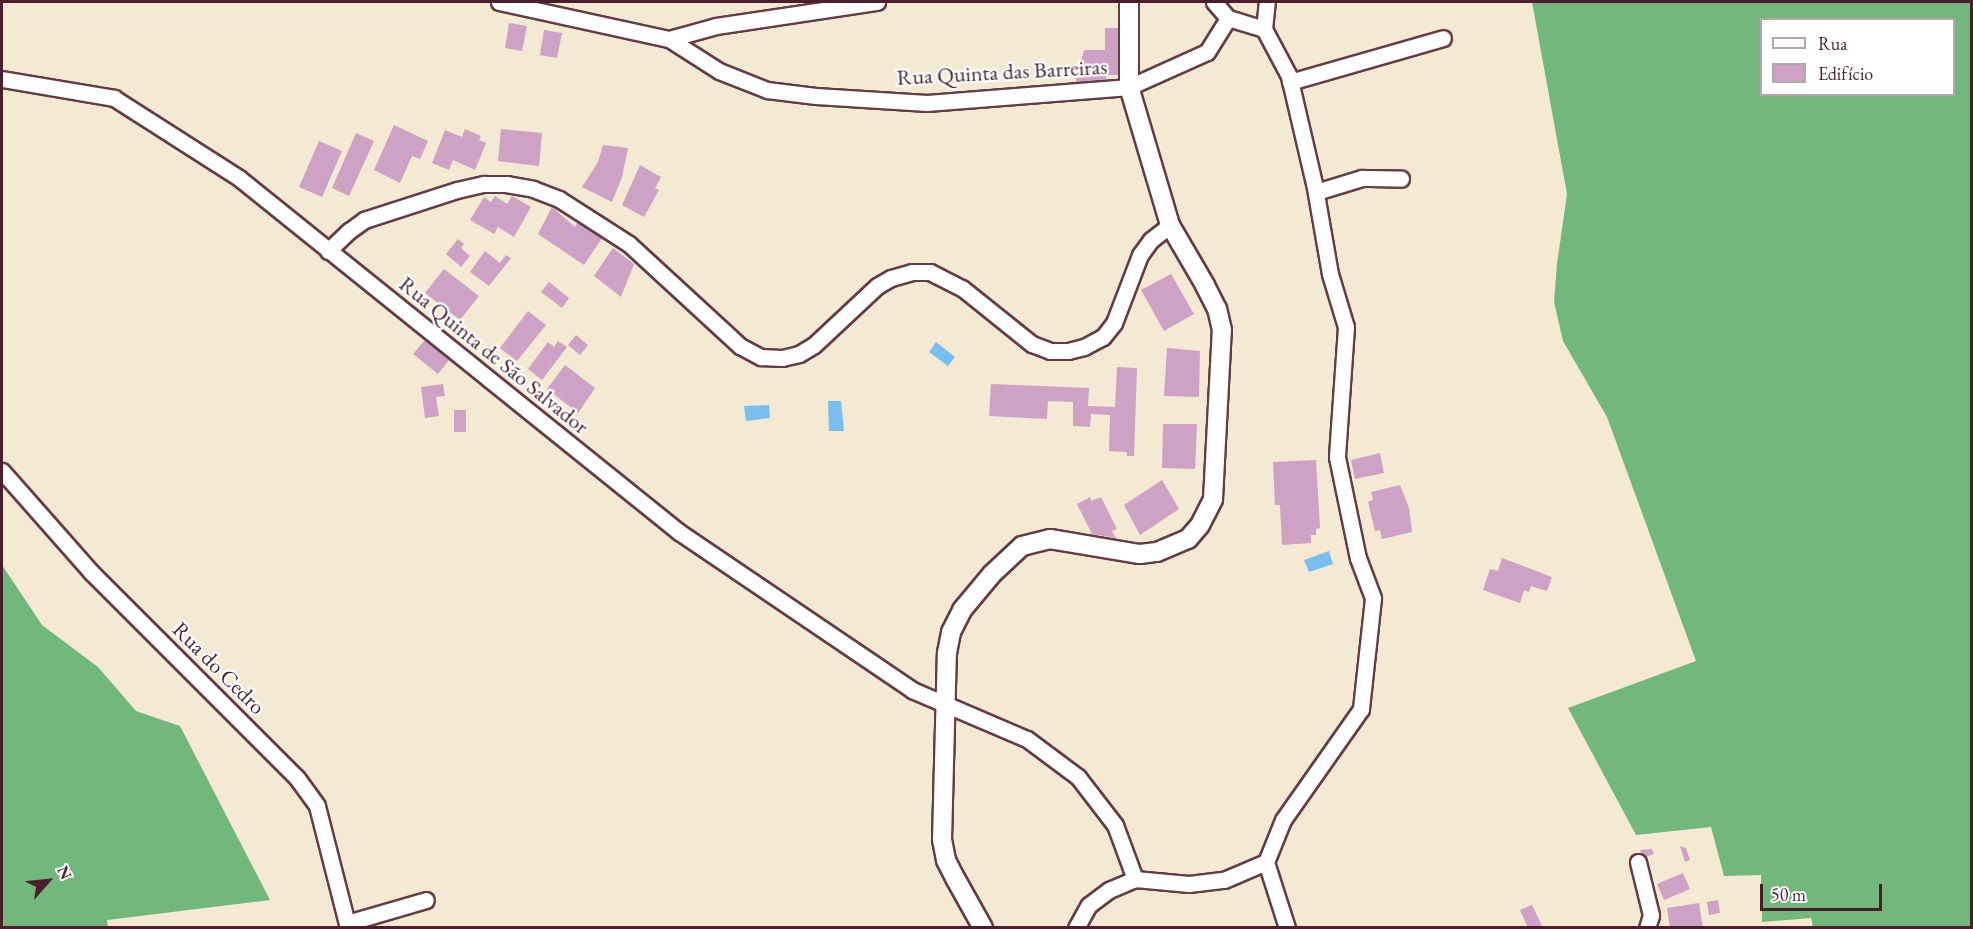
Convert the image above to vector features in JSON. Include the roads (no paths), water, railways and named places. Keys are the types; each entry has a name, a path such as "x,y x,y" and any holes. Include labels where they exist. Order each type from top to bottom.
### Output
{"street":[{"name":"Rua Quinta das Barreiras","path":"499,2 669,39 729,75 767,90 816,96 927,103 1129,87 1207,52 1228,18"},
{"path":"669,39 716,26 877,2"},
{"path":"983,927 946,860 942,840 946,653 951,632 958,617 992,574 1022,546 1050,539 1140,554 1157,552 1188,539 1200,525 1213,499 1222,330 1217,309 1206,285 1170,225 1129,87 1129,2"},
{"path":"1214,2 1228,18 1264,28"},
{"path":"1267,2 1264,28 1290,82 1316,192 1330,274 1346,327 1337,457 1358,558 1373,598 1361,709 1283,820 1266,862 1287,927"},
{"path":"1290,82 1443,38"},
{"name":"Rua Quinta de São Salvador","path":"2,79 114,98 239,178 679,532 912,690 1027,739 1078,777 1114,825 1135,879"},
{"path":"1316,192 1362,178 1401,179"},
{"path":"328,251 364,220 457,190 484,184 506,184 533,189 559,199 629,244 740,346 761,357 782,358 799,354 814,345 877,286 891,278 912,272 930,272 962,288 1032,344 1050,351 1068,351 1084,347 1103,336 1114,323 1140,255 1151,240 1170,225"},
{"name":"Rua do Cedro","path":"2,471 91,572 297,778 317,806 347,925"},
{"path":"1076,927 1089,905 1109,890 1135,879 1190,884 1224,880 1266,862"},
{"path":"1638,862 1651,915 1647,927"},
{"path":"347,925 426,900"}],"water":[{"path":"936,342 955,357 948,366 929,352"},
{"path":"828,401 841,401 844,431 829,431"},
{"path":"769,405 770,418 746,421 744,406"},
{"path":"1329,551 1333,564 1309,572 1304,560"}]}
